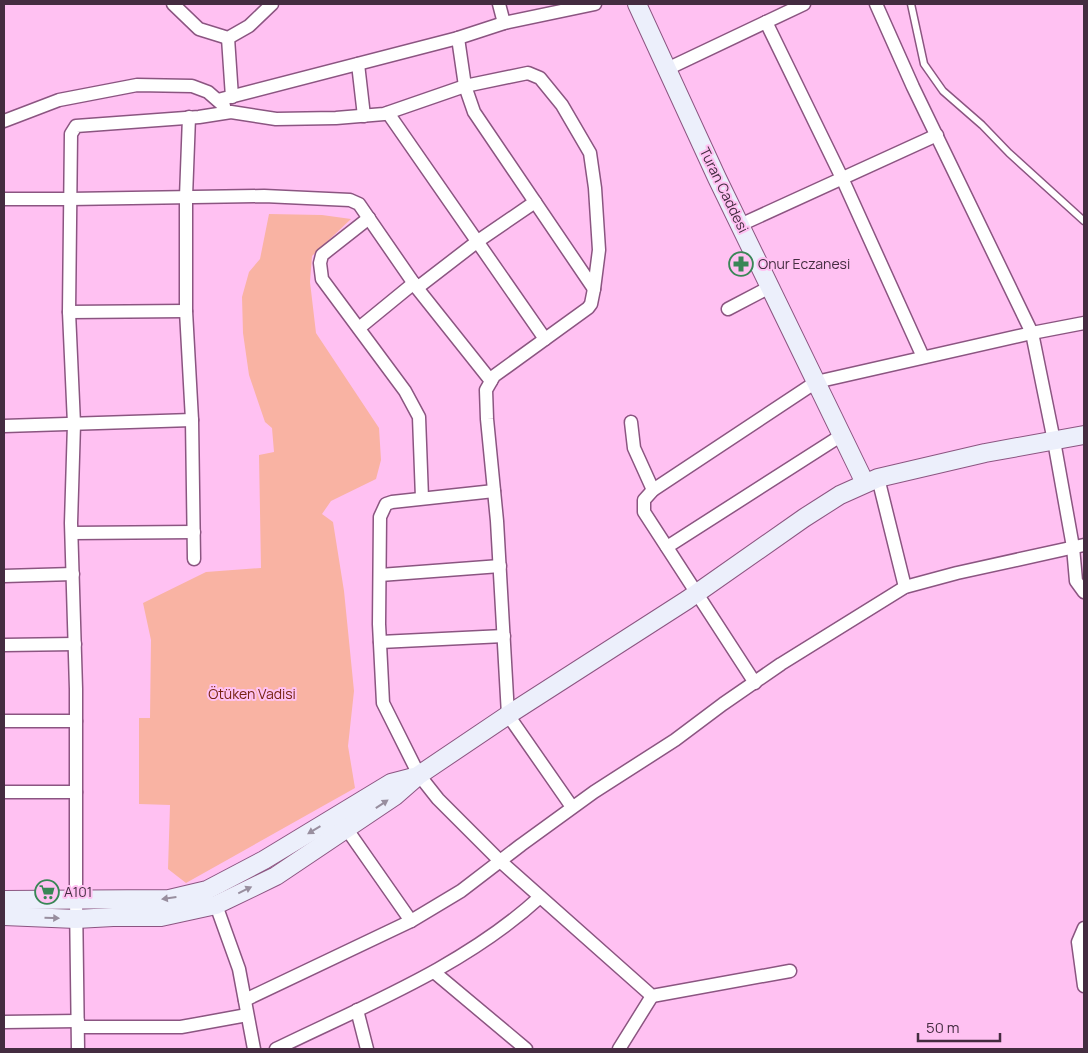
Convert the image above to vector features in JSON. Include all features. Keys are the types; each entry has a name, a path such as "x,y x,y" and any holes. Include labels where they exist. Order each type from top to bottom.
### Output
{"street":[{"path":"173,4 199,29 228,38 249,26 272,4"},
{"path":"499,4 504,23"},
{"path":"218,100 458,38 563,7 595,4"},
{"name":"Turan Caddesi","path":"637,4 740,225 842,435 872,481"},
{"path":"667,69 804,4"},
{"path":"876,4 1032,333 1054,440 1079,546 1076,581 1084,592"},
{"path":"766,22 842,178 923,357"},
{"path":"228,38 232,97"},
{"path":"458,38 465,86 474,112 594,290"},
{"path":"358,64 364,116"},
{"path":"78,1049 76,721 72,533 74,424 69,312 71,134 76,126 231,112 276,118 364,116 388,113 465,86 528,73 540,78 562,105 590,153 595,188 599,250 591,304 494,376 486,390 500,566 508,715 572,807"},
{"path":"4,121 59,100 137,85 192,86 208,92 231,112"},
{"path":"388,113 545,339"},
{"path":"189,117 186,197 186,311 192,420 194,559"},
{"path":"740,225 937,135"},
{"path":"4,199 69,200 264,196 350,200 359,204 416,286 491,381"},
{"path":"359,328 535,202"},
{"path":"369,218 322,256 320,263 322,279 405,391 419,417 422,498"},
{"path":"728,309 770,287"},
{"path":"69,312 186,311"},
{"path":"754,683 644,512 644,500 653,490 816,382 1084,323"},
{"path":"4,426 192,420"},
{"path":"631,422 634,448 653,490"},
{"path":"667,547 842,435"},
{"path":"4,916 76,919 112,917 161,918 216,904 276,876 395,796 419,775 696,593 840,495 872,481 985,453 1084,435"},
{"path":"872,481 905,587"},
{"path":"494,491 404,500 386,504 380,517 380,642 384,703 419,775 438,799 500,861 652,996"},
{"path":"72,533 194,532"},
{"path":"244,1000 411,921 461,891 572,807 675,740 754,683 905,587 957,573 1079,546"},
{"path":"380,575 500,566"},
{"path":"4,576 73,574"},
{"path":"380,642 504,636"},
{"path":"4,645 75,644"},
{"path":"4,721 76,721"},
{"path":"4,900 169,899 206,890 264,860 391,783 419,775"},
{"path":"4,792 76,792"},
{"path":"346,828 411,921"},
{"path":"276,1049 434,972 517,919 540,897"},
{"path":"216,904 239,969 254,1049"},
{"path":"1084,928 1078,942 1084,986"},
{"path":"619,1049 652,996 790,971"},
{"path":"434,972 526,1049"},
{"path":"357,1010 367,1049"},
{"path":"4,1022 181,1027 247,1015"}],"lane":[{"path":"912,4 924,64 943,91 982,124 1008,153 1084,221"}],"green space":[{"name":"Ötüken Vadisi","path":"269,214 322,215 351,219 312,256 310,282 316,333 379,428 381,460 376,479 331,501 322,514 333,522 344,591 354,691 348,746 355,788 186,883 168,869 170,805 139,804 139,718 150,718 151,640 143,603 206,572 261,568 259,455 274,452 272,428 265,422 249,375 243,333 242,297 249,272 260,259"}],"place":[{"name":"Onur Eczanesi","path":"741,264"},
{"name":"A101","path":"47,892"}]}
